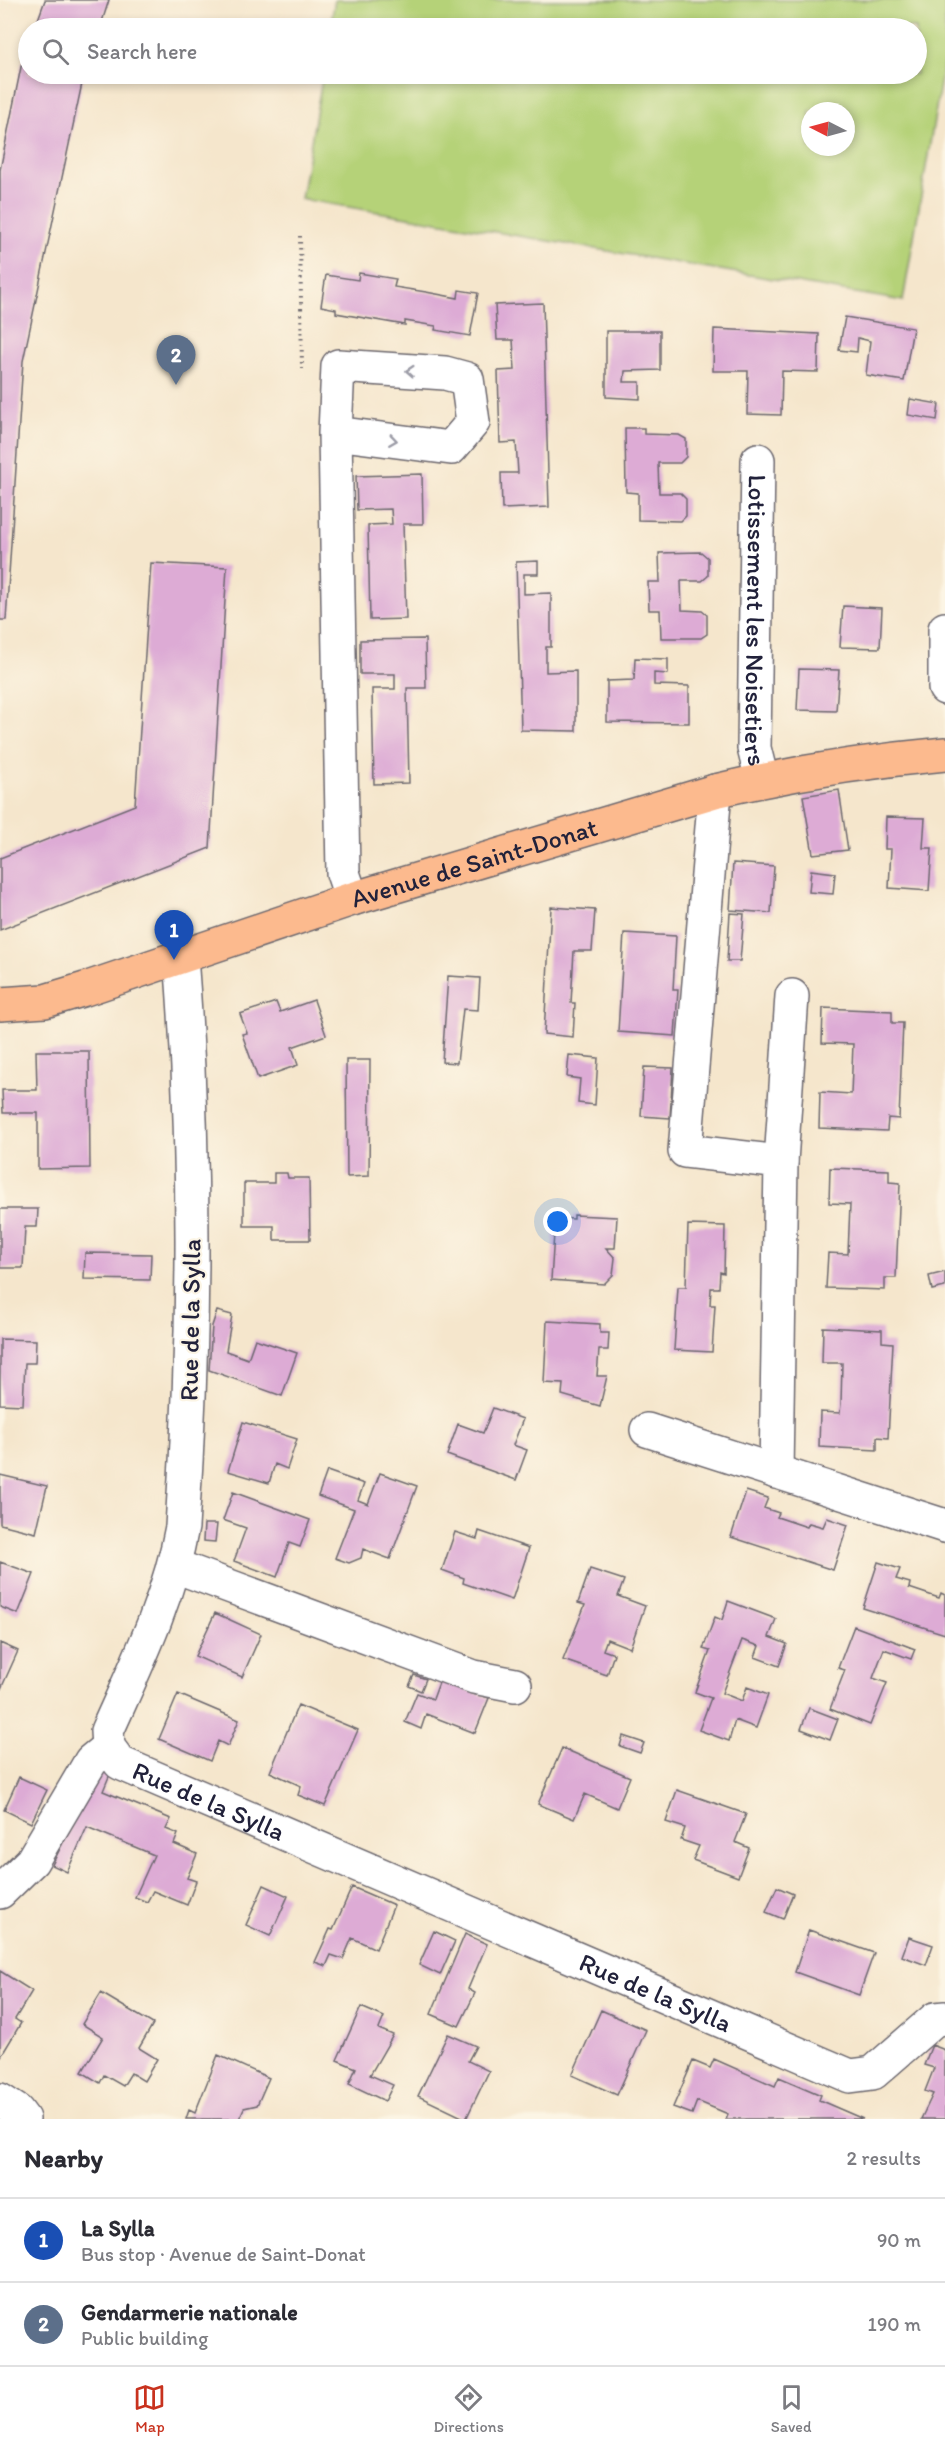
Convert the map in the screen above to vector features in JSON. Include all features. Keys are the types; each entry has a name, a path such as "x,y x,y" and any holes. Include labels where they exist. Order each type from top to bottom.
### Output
{"main road":[{"name":"Avenue de Saint-Donat","path":"4,1002 45,1001 352,899 715,791 762,780 881,760 945,754"}],"street":[{"path":"335,433 343,873 352,899"},
{"name":"Lotissement les Noisetiers","path":"758,460 754,748 762,780"},
{"path":"945,629 945,688"},
{"path":"715,791 685,1151 781,1162"},
{"name":"Rue de la Sylla","path":"181,957 189,1083 192,1289 187,1466 182,1527 175,1566 149,1638 107,1731 108,1747 120,1763 850,2076 873,2073 935,2019 945,2018"},
{"path":"776,1472 781,1162 792,996"},
{"path":"647,1430 945,1526"},
{"path":"175,1566 474,1677 515,1685"},
{"path":"0,1892 32,1861 91,1761 108,1747"},
{"path":"0,2100 17,2111 23,2119"}],"green space":[{"path":"335,0 945,0 945,56 903,301 301,199 321,84 927,84 927,18 332,18"}],"building":[{"path":"45,0 109,0 103,18 39,18"},
{"path":"18,82 18,84 82,84 23,361 6,620 0,620 0,170"},
{"path":"359,273 396,279 394,287 458,298 459,290 478,293 470,336 435,330 436,326 405,321 405,325 336,313 336,309 321,306 326,275 358,280"},
{"path":"543,303 549,507 502,509 501,473 518,473 516,442 500,443 498,371 515,370 513,340 497,340 495,305"},
{"path":"845,317 913,328 904,381 866,375 870,341 858,338 857,352 839,350"},
{"path":"714,329 819,334 818,372 782,371 781,415 747,414 748,371 713,371"},
{"path":"606,331 660,331 660,370 625,371 624,382 640,382 640,399 606,397"},
{"path":"910,399 939,404 937,420 908,415"},
{"path":"625,428 644,428 644,434 679,435 686,439 686,457 680,463 658,463 659,493 680,493 686,499 686,516 681,521 638,520 638,493 626,492"},
{"path":"422,474 423,524 403,524 406,619 370,620 368,525 392,524 391,509 357,510 356,476"},
{"path":"701,552 708,558 708,576 702,581 681,581 682,610 702,611 707,615 707,634 701,638 661,638 660,610 649,610 648,582 660,582 659,553"},
{"path":"538,561 538,574 524,574 524,594 551,593 551,647 546,647 546,672 576,671 576,731 521,730 516,562"},
{"path":"151,563 227,567 210,848 0,930 0,858 135,805"},
{"path":"843,606 882,608 880,648 840,647"},
{"path":"425,639 426,688 407,688 409,783 374,784 372,689 395,689 395,674 360,674 360,640"},
{"path":"635,658 668,659 668,674 654,673 654,685 689,686 689,723 607,722 607,681 634,680"},
{"path":"799,669 839,670 836,711 797,710"},
{"path":"839,790 848,850 813,854 803,796"},
{"path":"886,817 925,818 923,848 932,848 929,891 889,888 891,849 885,849"},
{"path":"733,863 774,866 771,913 730,910"},
{"path":"811,870 835,873 833,894 809,892"},
{"path":"551,907 595,910 592,951 574,951 571,1003 575,1003 573,1037 544,1034"},
{"path":"730,913 744,914 740,961 727,961"},
{"path":"624,933 676,936 673,990 678,990 675,1036 618,1032"},
{"path":"448,976 480,978 478,1010 463,1009 457,1063 442,1062"},
{"path":"314,1000 326,1035 292,1047 298,1065 258,1079 242,1034 247,1033 240,1014 276,1002 280,1012"},
{"path":"823,1008 892,1011 892,1023 903,1023 899,1119 888,1118 887,1131 819,1128 820,1092 851,1094 853,1044 822,1043"},
{"path":"36,1051 89,1051 90,1168 38,1169 38,1113 3,1113 2,1090 37,1090"},
{"path":"569,1055 598,1058 595,1105 578,1103 580,1079 567,1077"},
{"path":"346,1060 370,1060 369,1176 347,1177"},
{"path":"644,1067 673,1068 670,1118 641,1116"},
{"path":"830,1168 889,1170 889,1182 900,1183 896,1278 885,1278 885,1290 826,1288 828,1253 848,1254 850,1204 829,1203"},
{"path":"274,1173 287,1173 288,1178 309,1178 310,1240 274,1240 274,1226 244,1226 244,1183 274,1183"},
{"path":"0,1209 38,1209 37,1227 25,1227 23,1268 0,1268"},
{"path":"574,1215 617,1217 615,1248 606,1248 615,1258 613,1275 604,1284 551,1280 555,1218 574,1219"},
{"path":"688,1225 725,1226 724,1273 720,1272 719,1288 711,1288 710,1305 715,1305 712,1352 674,1350 678,1287 686,1287"},
{"path":"85,1253 151,1254 150,1280 84,1279"},
{"path":"945,1272 945,1287 932,1290 929,1276"},
{"path":"217,1311 232,1315 226,1351 248,1359 255,1339 297,1353 282,1396 209,1370 212,1326"},
{"path":"547,1321 600,1324 600,1333 609,1333 608,1350 599,1350 597,1376 607,1376 600,1406 562,1395 563,1384 544,1383"},
{"path":"823,1327 882,1330 882,1342 893,1343 888,1438 877,1437 877,1450 819,1447 820,1412 840,1413 841,1404 842,1363 822,1363"},
{"path":"0,1339 36,1340 35,1363 25,1363 23,1405 0,1404"},
{"path":"493,1408 523,1419 513,1445 527,1450 516,1480 447,1455 458,1424 483,1433"},
{"path":"243,1422 297,1439 287,1469 275,1464 269,1483 228,1471"},
{"path":"327,1471 364,1484 358,1500 368,1504 380,1473 417,1486 390,1559 363,1549 361,1558 349,1563 335,1558 354,1509 318,1496"},
{"path":"0,1475 47,1486 36,1533 0,1524"},
{"path":"746,1491 768,1498 764,1508 779,1513 777,1517 807,1527 809,1523 823,1527 827,1518 848,1525 833,1570 731,1537"},
{"path":"233,1492 310,1520 300,1547 289,1543 277,1577 234,1561 246,1528 223,1520"},
{"path":"204,1524 217,1524 215,1542 203,1541"},
{"path":"479,1531 529,1548 512,1600 463,1583 464,1578 442,1570 455,1532 477,1539"},
{"path":"0,1562 34,1574 18,1614 0,1607"},
{"path":"878,1562 900,1569 896,1579 910,1583 909,1588 939,1598 941,1593 945,1595 945,1634 863,1608"},
{"path":"590,1569 624,1580 618,1596 645,1606 630,1648 607,1639 603,1650 614,1654 607,1675 563,1660 585,1605 578,1603"},
{"path":"728,1601 776,1619 769,1637 787,1644 779,1666 755,1657 759,1646 742,1640 722,1693 742,1701 747,1687 768,1695 756,1728 735,1720 729,1741 699,1730 711,1698 695,1692 710,1651 703,1649 715,1617 722,1620"},
{"path":"215,1613 261,1634 242,1677 195,1656"},
{"path":"854,1626 915,1649 911,1659 884,1649 873,1678 887,1683 870,1725 830,1709 845,1670 838,1668"},
{"path":"0,1643 18,1651 0,1691"},
{"path":"414,1675 426,1679 421,1691 409,1686"},
{"path":"440,1680 489,1698 475,1733 426,1714 421,1729 405,1722 417,1693 433,1699"},
{"path":"178,1694 239,1720 228,1746 218,1741 210,1761 159,1739"},
{"path":"298,1705 358,1730 325,1806 298,1795 301,1786 270,1772"},
{"path":"809,1708 838,1719 830,1740 801,1729"},
{"path":"623,1736 644,1743 640,1753 620,1746"},
{"path":"562,1748 630,1777 617,1808 585,1794 574,1819 538,1804"},
{"path":"99,1769 110,1774 103,1791 171,1819 166,1829 178,1834 174,1844 197,1854 187,1878 196,1881 187,1905 153,1891 147,1902 135,1897 154,1855 87,1827 67,1872 52,1865"},
{"path":"19,1777 47,1790 31,1823 4,1810"},
{"path":"677,1790 746,1814 735,1842 749,1848 738,1877 693,1860 699,1846 681,1840 685,1828 666,1822"},
{"path":"264,1885 288,1896 270,1936 246,1925"},
{"path":"352,1887 394,1905 376,1949 352,1938 343,1959 331,1955 326,1966 315,1962 330,1929 333,1930"},
{"path":"777,1887 793,1894 783,1919 766,1912"},
{"path":"809,1930 874,1953 859,1995 795,1972"},
{"path":"434,1931 455,1941 440,1975 419,1965"},
{"path":"465,1934 487,1944 468,1989 475,1993 459,2026 431,2014"},
{"path":"909,1937 933,1945 926,1965 902,1956"},
{"path":"0,1971 32,1991 15,2019 21,2023 0,2058"},
{"path":"101,1993 153,2024 139,2048 157,2059 144,2081 131,2073 123,2086 104,2075 100,2083 82,2072 103,2037 82,2024"},
{"path":"361,2007 384,2017 379,2029 393,2035 370,2075 393,2085 385,2101 349,2084 356,2068 337,2060"},
{"path":"601,2010 646,2030 617,2095 572,2075"},
{"path":"448,2034 476,2046 468,2061 489,2071 466,2119 418,2096"},
{"path":"932,2045 945,2050 945,2119 921,2119 933,2094 925,2091 934,2068 924,2065"},
{"path":"218,2055 269,2078 257,2105 244,2108 239,2119 186,2119 189,2110 195,2113"},
{"path":"714,2059 775,2086 779,2077 821,2095 819,2100 863,2119 726,2119 728,2114 697,2101 692,2114 673,2107 693,2061 710,2068"}],"place":[{"name":"Gendarmerie nationale","path":"176,385"},
{"name":"La Sylla","path":"174,960"}]}
